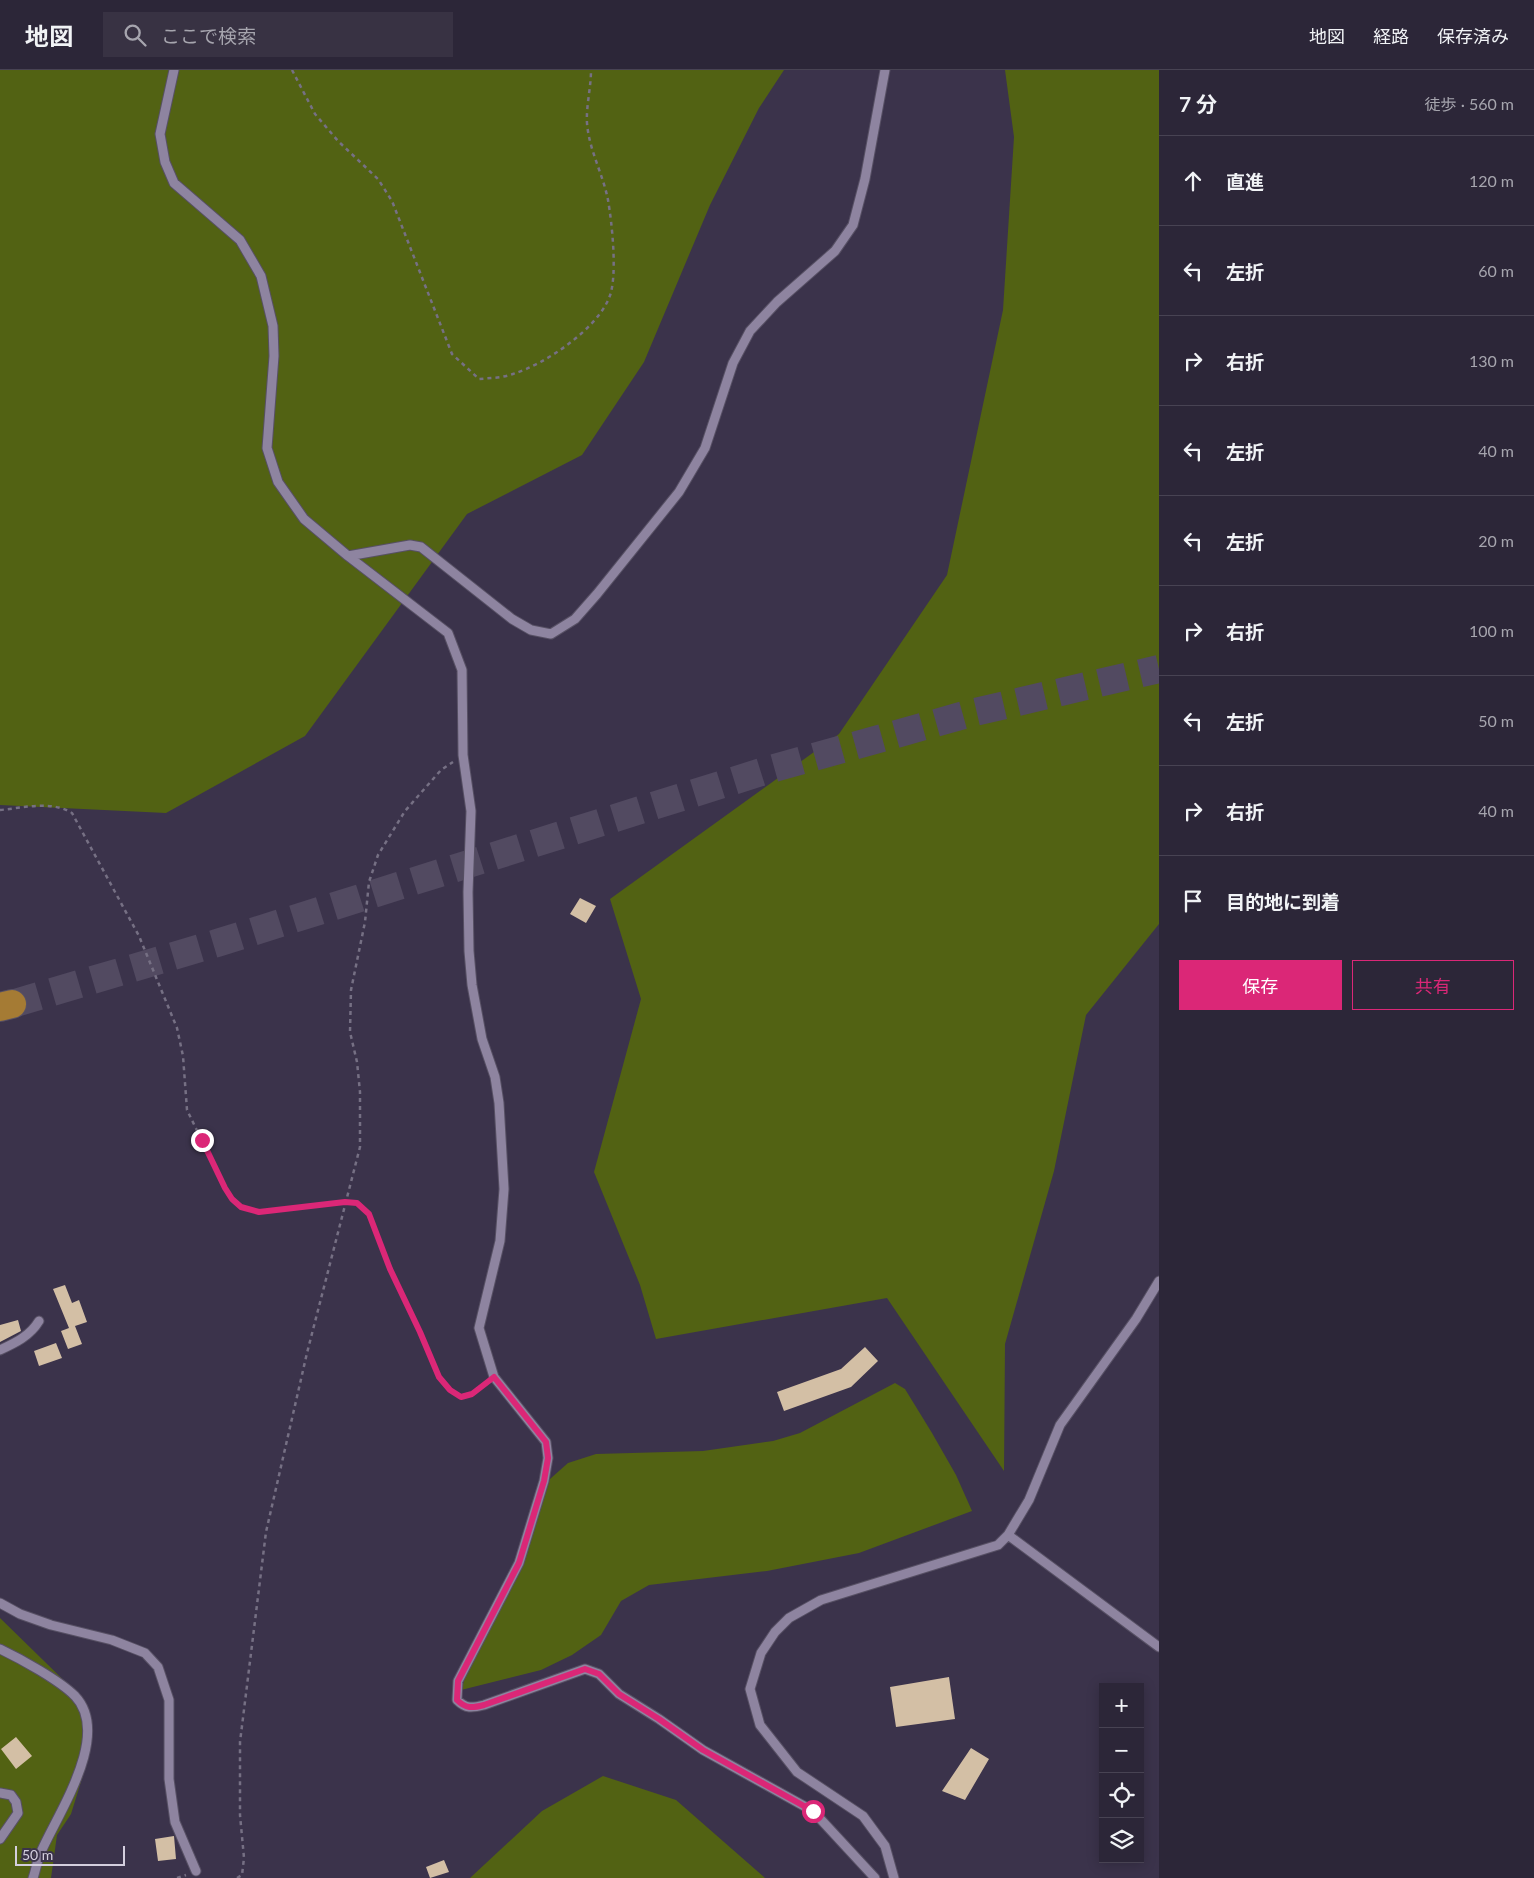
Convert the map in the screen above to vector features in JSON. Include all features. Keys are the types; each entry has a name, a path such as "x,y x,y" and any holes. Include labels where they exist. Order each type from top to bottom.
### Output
{"street":[{"path":"174,70 160,134 165,162 174,183 240,240 261,276 273,326 274,356 267,448 278,482 304,519 348,556 448,633 462,670 463,755 471,811 468,892 469,951 472,985 482,1039 495,1077 499,1103 504,1180 500,1241 479,1328 494,1377 546,1442 548,1458 544,1481 519,1563 458,1681 457,1700 471,1708 585,1669 599,1674 619,1694 703,1750 813,1811 874,1878"},
{"path":"348,556 410,545 421,547 512,619 531,630 551,634 575,619 679,492 705,448 733,363 750,330 776,302 835,251 853,225 865,178 885,70"},
{"path":"894,1878 885,1846 862,1816 797,1772 760,1725 750,1689 761,1653 774,1632 789,1618 821,1600 998,1545 1008,1535 1029,1500 1060,1425 1136,1319 1159,1281"},
{"path":"0,1350 34,1330 39,1321"},
{"path":"1008,1535 1159,1648"},
{"path":"0,1603 20,1614 51,1625 112,1640 145,1653 158,1667 169,1700 169,1779 175,1822 196,1871"},
{"path":"0,1649 49,1677 75,1696 86,1715 87,1735 82,1766 40,1854 33,1878"},
{"path":"0,1793 11,1795 16,1802 18,1812 0,1839"}],"path":[{"path":"292,70 315,114 338,141 378,179 392,201 452,354 479,379 512,375 547,359 590,326 603,311 610,297 614,263 608,200 593,152 587,123 591,70"},
{"path":"237,1878 242,1875 244,1858 240,1815 240,1742 266,1532 307,1353 360,1147 360,1092 357,1062 350,1032 351,990 365,922 369,882 378,855 405,810 440,770 463,755"},
{"path":"0,810 54,805 65,808 72,813 139,936 177,1028 183,1056 187,1110 232,1199 241,1207 259,1212 345,1202 357,1203 369,1214 390,1269 439,1377 450,1390 461,1397 472,1394 494,1377"}],"green space":[{"path":"0,70 784,70 759,108 710,205 644,362 582,455 467,514 305,736 166,813 0,805"},
{"path":"1005,70 1159,70 1159,924 1086,1015 1054,1171 1005,1344 1004,1471 887,1298 656,1339 640,1285 594,1172 641,999 610,899 839,734 947,575 1003,310 1014,137"},
{"path":"895,1383 905,1389 932,1433 956,1475 972,1511 859,1553 767,1571 649,1585 621,1601 601,1635 572,1655 541,1670 461,1690 469,1666 521,1570 550,1479 568,1463 596,1454 703,1451 773,1441 800,1433"},
{"path":"0,1618 85,1701 91,1725 89,1756 71,1814 57,1835 51,1878 0,1878"},
{"path":"603,1776 676,1800 765,1878 470,1878 542,1811"}],"building":[{"path":"580,898 596,906 586,923 570,914"},
{"path":"65,1285 72,1303 79,1300 87,1322 75,1326 82,1344 68,1349 61,1331 69,1328 53,1289"},
{"path":"18,1320 21,1331 0,1342 0,1325"},
{"path":"56,1343 62,1358 39,1366 34,1351"},
{"path":"865,1347 878,1361 851,1387 784,1411 777,1392 841,1369"},
{"path":"949,1677 955,1719 896,1727 890,1687"},
{"path":"16,1737 32,1756 16,1769 1,1749"},
{"path":"971,1748 989,1759 965,1800 942,1791"},
{"path":"174,1836 176,1859 158,1861 155,1839"},
{"path":"444,1860 449,1872 430,1878 426,1867"}],"tunnel":[{"path":"12,1004 217,943 771,769 975,712 1159,669"}],"route":[{"path":"202,1140 225,1188 232,1199 241,1207 259,1212 345,1202 357,1203 369,1214 390,1269 439,1377 450,1390 461,1397 472,1394 494,1377 546,1442 548,1458 544,1481 519,1563 458,1681 457,1700 471,1708 484,1705 560,1676 585,1669 599,1674 619,1694 703,1750 813,1811"}]}
